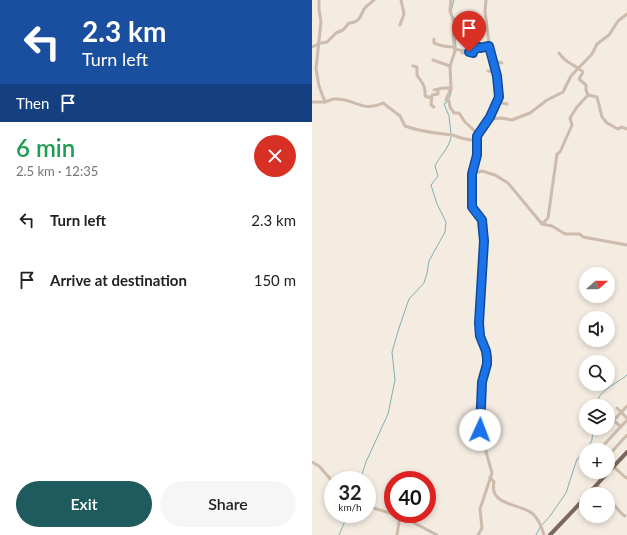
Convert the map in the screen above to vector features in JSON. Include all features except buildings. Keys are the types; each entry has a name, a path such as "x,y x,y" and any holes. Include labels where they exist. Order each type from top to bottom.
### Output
{"main road":[{"path":"615,468 627,454"},
{"path":"598,485 627,454"},
{"path":"598,485 604,479"},
{"path":"551,535 579,505"}],"street":[{"path":"318,0 321,21 316,69 319,86 325,102"},
{"path":"312,47 327,42 336,33 343,30 348,23 360,20 364,8 374,0"},
{"path":"400,25 404,14 401,0"},
{"path":"452,0 450,11 456,28 453,36 456,48 450,66 451,88 446,100 454,113 459,113 464,121 478,134"},
{"path":"478,535 482,528 480,509 492,473 480,430 482,382 487,364 486,351 480,336 479,323 484,241 482,220 472,207 472,174 477,155 476,139 489,119 499,97 496,72 489,46 485,11 486,0"},
{"path":"489,119 502,118 512,120 530,113 547,100 563,92 571,76 592,54 597,44 609,35 618,21 627,14"},
{"path":"434,39 434,43 439,46 445,48 456,48 469,52"},
{"path":"475,43 479,47"},
{"path":"462,53 473,53 474,50 479,47 489,46"},
{"path":"559,53 568,63 573,64 582,72 580,79 586,85 588,95"},
{"path":"433,60 450,66"},
{"path":"494,64 498,62 502,63"},
{"path":"413,66 417,68 417,75 423,82 426,90 425,96 431,98"},
{"path":"488,70 496,72"},
{"path":"434,107 431,106 431,98 432,95 438,94 436,90 451,88"},
{"path":"588,95 597,97 600,110 607,124 618,129 621,127 627,129"},
{"path":"542,224 548,218 557,154 560,152 572,125 570,118 577,107 588,95"},
{"path":"312,102 325,102 333,99 351,101 373,108 383,103 400,116 405,126 419,132 450,135 466,139 476,139"},
{"path":"497,102 507,104"},
{"path":"472,174 482,171 496,175 504,180 542,224 552,226 565,234 580,234 582,237 622,246 627,245"},
{"path":"615,419 627,406"},
{"path":"606,443 627,419 617,408"},
{"path":"615,422 621,427"},
{"path":"615,448 627,435"},
{"path":"312,462 324,472"},
{"path":"615,468 626,478 627,477"},
{"path":"490,477 494,482 492,490 494,495 512,505 534,514 544,535"},
{"path":"615,506 625,516"},
{"path":"397,535 399,523"},
{"path":"415,523 437,535"}],"waterway":[{"path":"451,11 454,0"},
{"path":"453,16 457,22 455,35 456,49"},
{"path":"449,99 452,89"},
{"path":"447,102 444,104 449,116 451,134"},
{"path":"363,471 388,414 395,380 392,352 399,328 409,299 424,283 429,261 445,232 446,222 437,204 431,185 438,176 435,166 448,145 451,137"},
{"path":"598,399 608,388 627,375"},
{"path":"590,443 592,435"},
{"path":"542,525 566,493 577,459 579,457"},
{"path":"339,535 344,523"},
{"path":"536,535 540,527"}],"route":[{"path":"469,52 473,53 474,50 479,47 489,46 497,76 499,97 490,117 477,136 478,149 472,174 472,207 482,220 484,241 479,323 480,336 486,351 487,364 482,382 480,430"}]}
